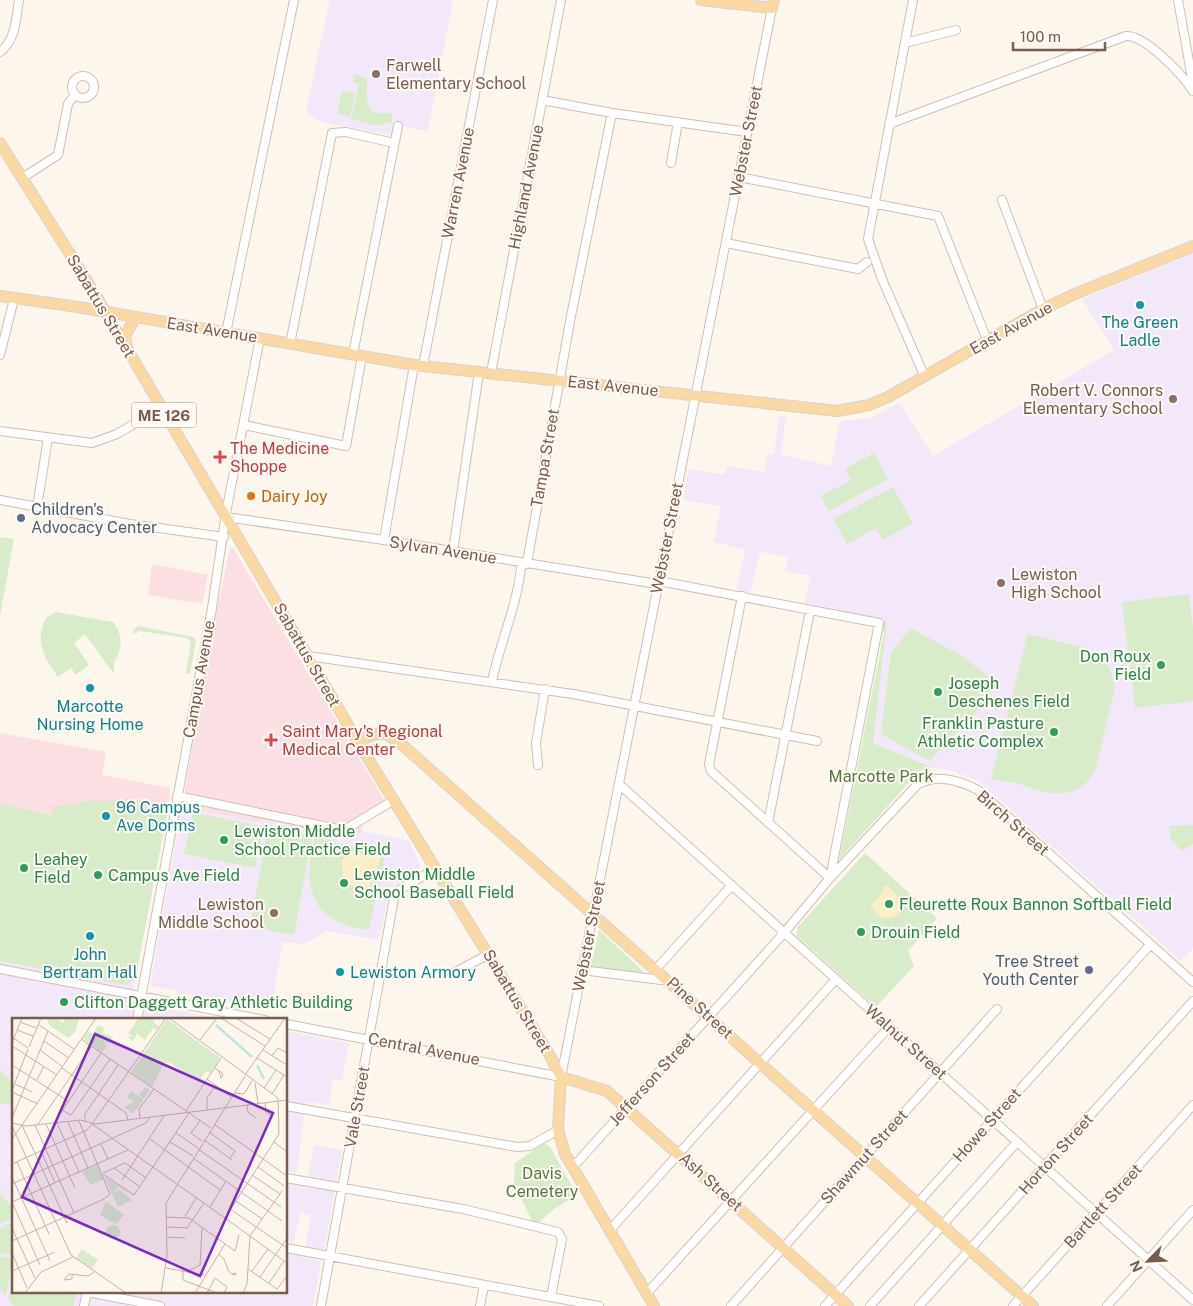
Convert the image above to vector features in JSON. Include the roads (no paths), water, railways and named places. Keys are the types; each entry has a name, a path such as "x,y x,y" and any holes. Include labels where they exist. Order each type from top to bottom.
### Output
{"main road":[{"path":"701,0 773,4"},
{"name":"Sabattus Street","path":"0,143 95,294 128,354 358,742 561,1077"},
{"name":"East Avenue","path":"0,296 419,366 696,394 806,409 848,410 869,405 1044,309 1077,293 1193,246"},
{"path":"128,354 125,336 135,318"},
{"name":"Pine Street","path":"358,742 376,733 386,734 396,741 670,981 1033,1306"},
{"path":"561,1077 558,1130 560,1141 573,1167 654,1306"},
{"name":"Ash Street","path":"561,1077 602,1088 679,1153 848,1306"}],"street":[{"path":"0,52 8,45 12,37 19,0"},
{"path":"226,333 294,0"},
{"name":"Warren Avenue","path":"384,540 494,0"},
{"name":"Highland Avenue","path":"491,373 561,0"},
{"path":"882,279 867,262 868,239 873,202 913,0"},
{"path":"1178,0 1193,84"},
{"name":"Webster Street","path":"561,1077 773,4"},
{"path":"904,42 956,30"},
{"path":"889,124 1126,36 1133,36 1147,44 1193,91"},
{"path":"22,178 58,155 68,104 75,94"},
{"path":"542,100 612,114 747,132"},
{"name":"Tampa Street","path":"492,681 501,641 515,599 521,567 527,563 612,114"},
{"path":"671,163 678,122"},
{"path":"244,425 346,446 357,355 398,126"},
{"path":"290,344 332,133 346,132 394,143"},
{"path":"739,177 938,216 987,340"},
{"path":"1002,200 1044,309"},
{"path":"868,239 882,279 924,375"},
{"path":"726,244 858,269 867,262"},
{"path":"0,355 14,299"},
{"name":"Campus Avenue","path":"137,1018 224,537 226,517 260,338"},
{"path":"453,551 479,372"},
{"path":"0,431 92,443 117,434 161,408"},
{"path":"37,507 48,438"},
{"path":"0,500 130,524 224,537"},
{"name":"Sylvan Avenue","path":"226,517 384,540 651,583 659,581 879,624 830,878"},
{"path":"742,596 709,764 711,771 830,878"},
{"path":"768,823 810,610"},
{"path":"308,656 492,681 634,705 817,741"},
{"path":"538,765 536,743 545,690"},
{"name":"Birch Street","path":"830,878 917,785 930,778 955,780 968,785 985,796 1193,982"},
{"name":"Walnut Street","path":"619,784 1193,1300"},
{"path":"177,796 338,829 346,829 394,800"},
{"name":"Vale Street","path":"321,1306 394,898 401,889 435,869"},
{"name":"Jefferson Street","path":"573,1167 784,933 830,878"},
{"path":"656,969 732,885"},
{"name":"Howe Street","path":"825,1306 1150,945"},
{"path":"452,974 488,954"},
{"path":"0,969 254,1018"},
{"path":"582,970 670,981"},
{"path":"610,1230 836,979"},
{"name":"Horton Street","path":"919,1306 1193,1001"},
{"name":"Shawmut Street","path":"730,1306 997,1009"},
{"name":"Central Avenue","path":"288,1024 561,1077"},
{"path":"646,1293 889,1026"},
{"path":"288,1106 355,1120 523,1148 558,1130"},
{"name":"Bartlett Street","path":"1013,1306 1193,1106"},
{"path":"870,1306 1017,1142"},
{"path":"288,1178 463,1208 558,1232 562,1239 551,1297"},
{"path":"1107,1306 1193,1210"},
{"path":"288,1248 599,1306"},
{"path":"480,1306 484,1285"},
{"path":"97,1294 160,1306"}],"place":[{"name":"Farwell Elementary School","path":"376,74"},
{"name":"The Green Ladle","path":"1140,305"},
{"name":"Robert V. Connors Elementary School","path":"1173,399"},
{"name":"The Medicine Shoppe","path":"220,457"},
{"name":"Dairy Joy","path":"251,496"},
{"name":"Children's Advocacy Center","path":"21,518"},
{"name":"Lewiston High School","path":"1001,583"},
{"name":"Don Roux Field","path":"1161,665"},
{"name":"Marcotte Nursing Home","path":"90,688"},
{"name":"Joseph Deschenes Field","path":"938,692"},
{"name":"Franklin Pasture Athletic Complex","path":"1054,732"},
{"name":"Saint Mary's Regional Medical Center","path":"271,740"},
{"name":"96 Campus Ave Dorms","path":"106,816"},
{"name":"Lewiston Middle School Practice Field","path":"224,840"},
{"name":"Leahey Field","path":"24,868"},
{"name":"Campus Ave Field","path":"98,875"},
{"name":"Lewiston Middle School Baseball Field","path":"344,883"},
{"name":"Fleurette Roux Bannon Softball Field","path":"889,904"},
{"name":"Lewiston Middle School","path":"274,913"},
{"name":"Drouin Field","path":"861,932"},
{"name":"John Bertram Hall","path":"90,936"},
{"name":"Tree Street Youth Center","path":"1089,970"},
{"name":"Lewiston Armory","path":"340,972"},
{"name":"Clifton Daggett Gray Athletic Building","path":"64,1002"}],"park label":[{"name":"Marcotte Park","path":"881,776"},
{"name":"Davis Cemetery","path":"542,1182"}]}
